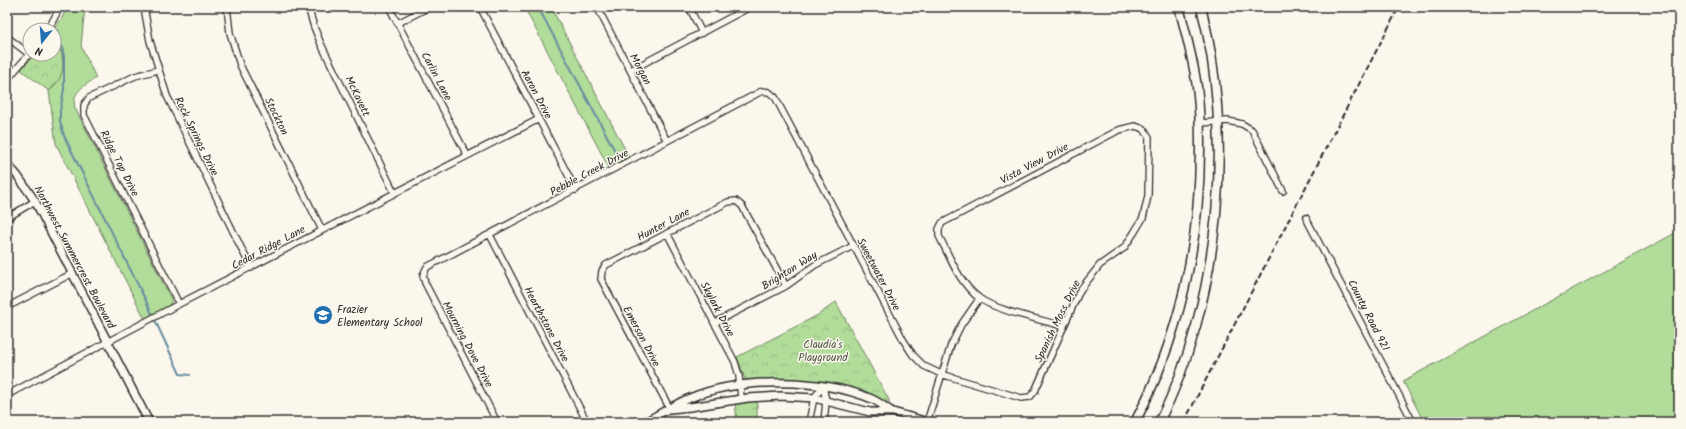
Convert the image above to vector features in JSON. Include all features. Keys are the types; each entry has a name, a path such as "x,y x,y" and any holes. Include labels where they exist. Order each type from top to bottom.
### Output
{"main road":[{"path":"1135,422 1161,366 1177,316 1188,275 1195,234 1200,181 1200,123 1198,88 1191,50 1178,7"},
{"path":"1159,422 1181,371 1197,320 1208,276 1214,237 1219,182 1216,86 1210,47 1201,7"}],"street":[{"path":"52,22 60,7"},
{"name":"Rock Springs Drive","path":"144,7 150,41 166,96 251,268"},
{"name":"Stockton","path":"227,7 230,33 240,65 322,230"},
{"name":"McKavett","path":"308,7 321,44 394,192"},
{"name":"Carlin Lane","path":"389,7 467,155"},
{"path":"398,23 430,7"},
{"name":"Aaron Drive","path":"480,7 576,190"},
{"name":"Morgan","path":"597,7 668,141"},
{"path":"689,7 702,33"},
{"path":"631,70 750,7"},
{"path":"7,37 22,49"},
{"path":"7,80 22,62"},
{"name":"Ridge Top Drive","path":"158,70 135,76 89,98 84,105 84,114 179,304"},
{"name":"Pebble Creek Drive","path":"423,275 427,267 762,92 769,92"},
{"name":"Sweetwater Drive","path":"769,92 775,97 904,342 913,355 924,366 941,374 1021,398 1030,397"},
{"name":"Cedar Ridge Lane","path":"7,395 394,192 539,119"},
{"path":"1200,123 1228,121 1242,124 1252,130 1283,191"},
{"name":"Vista View Drive","path":"979,299 963,281 939,236 939,229 942,223 1119,130 1135,126 1144,129"},
{"name":"Spanish Moss Drive","path":"1030,397 1035,391 1080,290 1100,265 1124,248 1143,218 1148,196 1148,137 1144,129"},
{"name":"Northwest Summercrest Boulevard","path":"7,164 17,175 35,201 149,422"},
{"path":"7,218 35,201"},
{"name":"Hunter Lane","path":"602,271 606,265 667,233 728,202 736,202 742,206 786,286"},
{"name":"County Road 921","path":"1306,218 1413,422"},
{"name":"Skylark Drive","path":"667,233 735,362 742,398"},
{"name":"Hearthstone Drive","path":"490,235 587,422"},
{"name":"Brighton Way","path":"714,323 786,286 815,265 853,246"},
{"name":"Emerson Drive","path":"602,271 601,279 670,409"},
{"path":"7,307 73,274"},
{"name":"Mourning Dove Drive","path":"423,275 425,284 497,422"},
{"path":"645,422 689,398 698,395 740,386 780,382 823,386 850,392 873,400 893,412 927,422 951,345 979,299 997,307 1063,326"},
{"path":"809,422 814,398 823,386"},
{"path":"823,386 826,401 824,422"},
{"path":"670,409 742,398 780,396 814,398 870,412 893,412"}],"green space":[{"path":"67,7 85,7 81,46 96,78 83,87 77,94 74,102 75,108 172,301 168,307 145,319 56,144 49,91 54,87 63,57 62,22 59,22"},
{"path":"524,7 551,7 629,157 609,168"},
{"path":"62,60 63,66 58,81 49,91 21,70 28,62 62,62"},
{"path":"1679,231 1679,422 1424,422 1403,381"},
{"name":"Claudia's Playground","path":"836,302 889,400 889,404 863,393 745,379 737,357 818,315"},
{"path":"757,401 757,422 737,422 735,403"}],"waterway":[{"path":"538,7 615,151"},
{"path":"62,49 64,56 64,89 60,111 60,121 64,136 147,303 180,374 190,375"}],"railway":[{"path":"1184,422 1399,7"}],"place":[{"name":"Frazier Elementary School","path":"323,315"}]}
